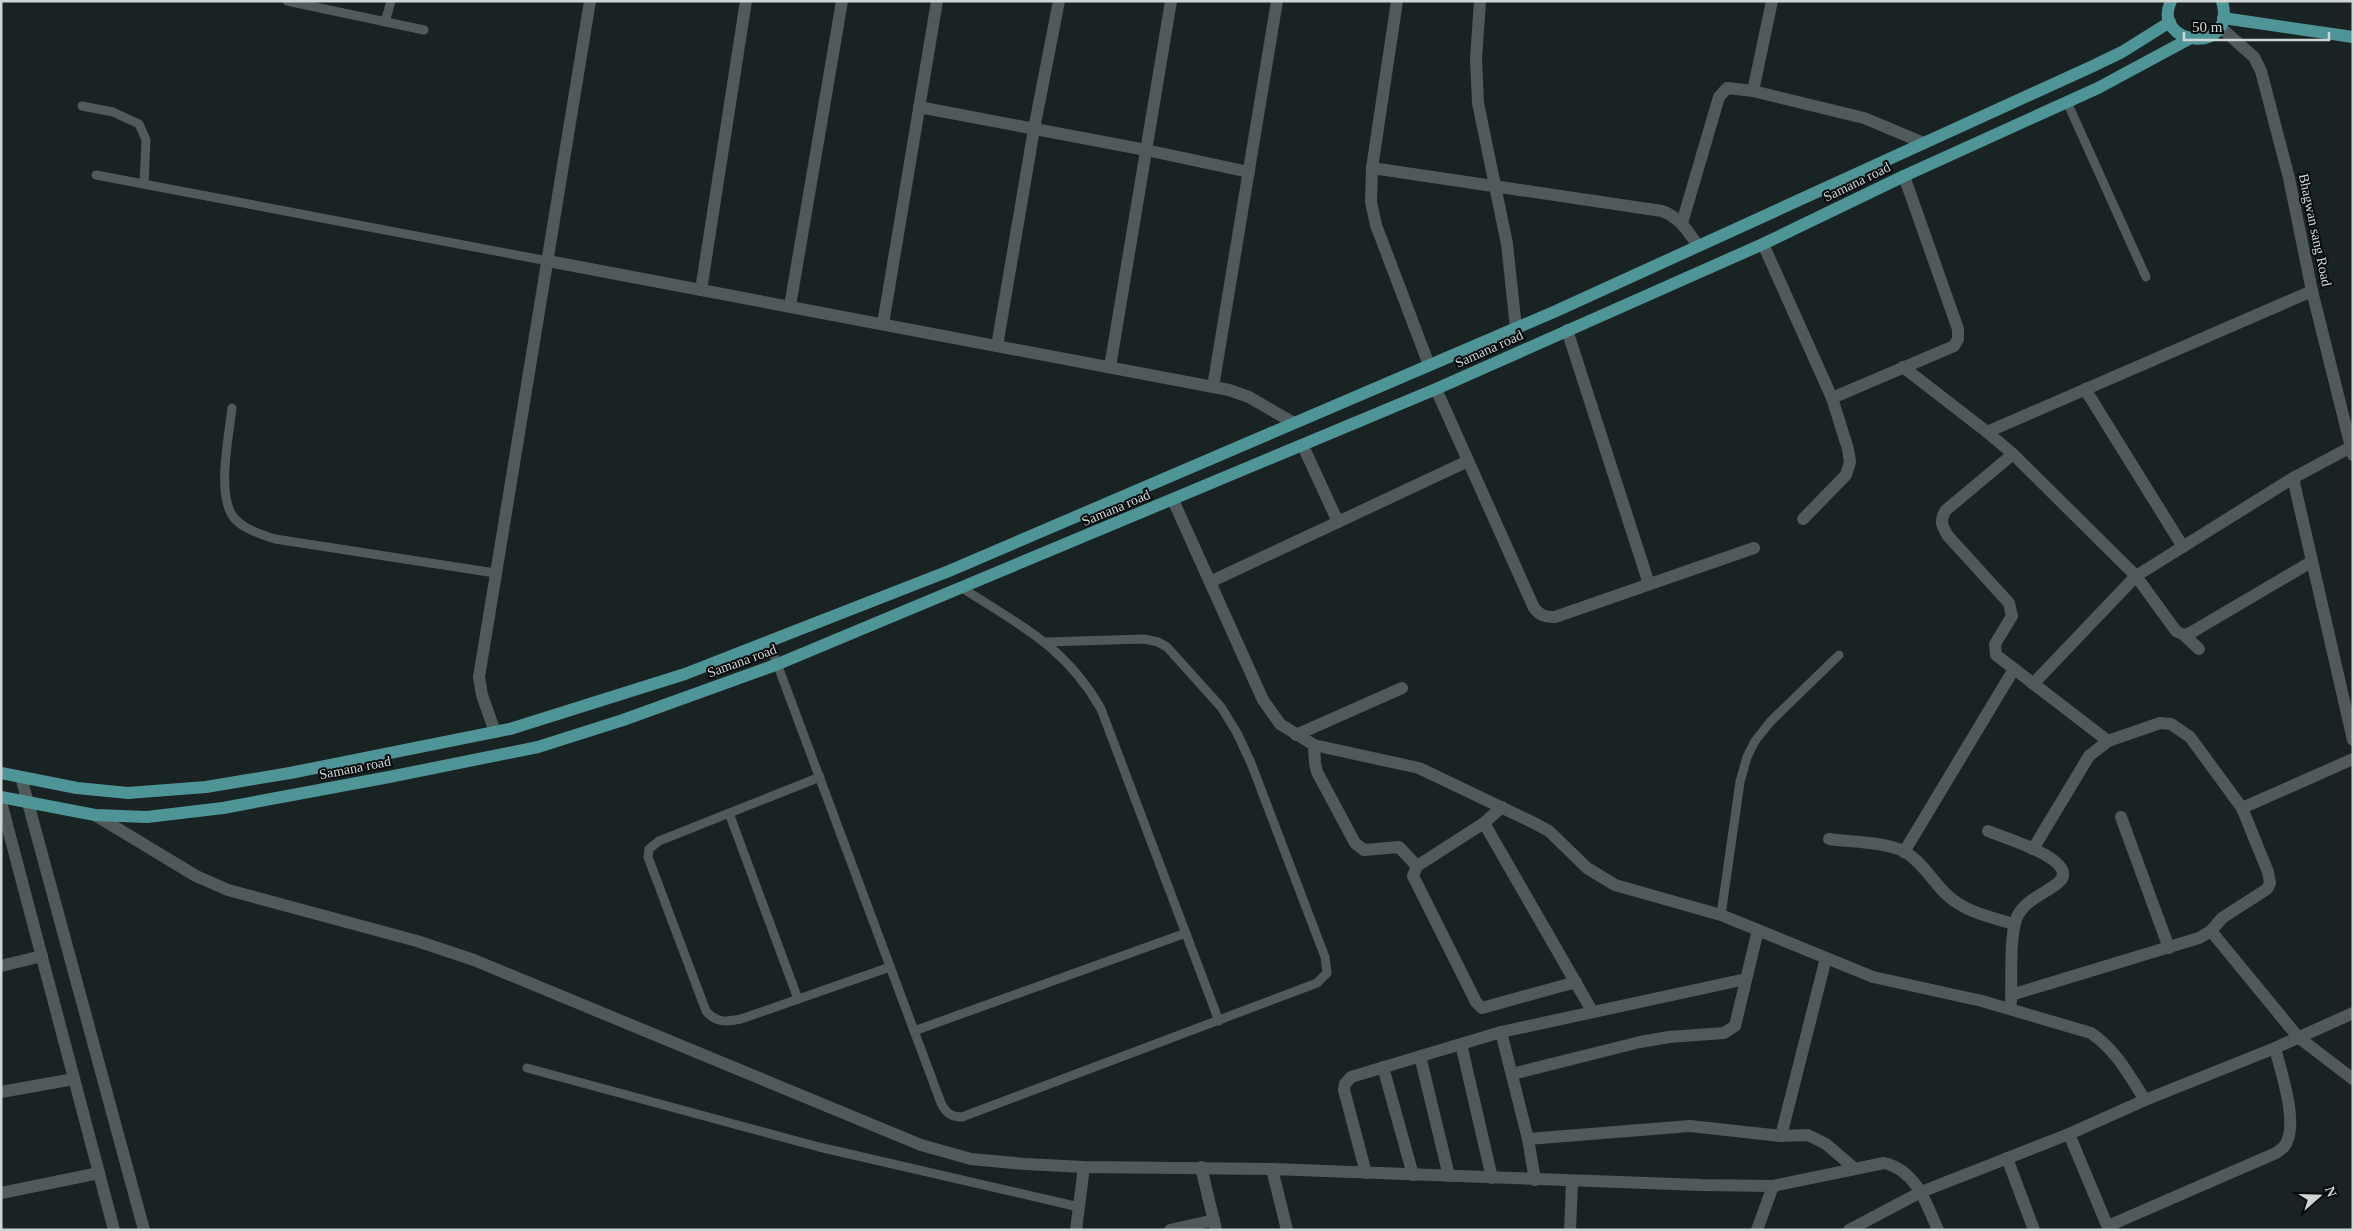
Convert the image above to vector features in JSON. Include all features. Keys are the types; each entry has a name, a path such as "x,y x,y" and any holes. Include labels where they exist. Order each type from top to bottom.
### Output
{"main road":[{"path":"2171,1 2168,14 2170,22 2181,36 2189,39"},
{"path":"2222,1 2222,22 2353,37"},
{"name":"Samana road","path":"1,773 78,788 128,793 170,791 290,773 495,732 582,708 685,674 949,570 1516,328 2122,52 2170,22"},
{"name":"Samana road","path":"1,796 95,815 147,816 223,808 538,747 623,720 778,664 1436,389 1763,244 1904,176 2067,102 2189,39 2207,38 2222,22"}],"street":[{"path":"495,732 482,695 479,677 590,1"},
{"path":"700,290 746,1"},
{"path":"790,306 842,1"},
{"path":"883,324 937,1"},
{"path":"997,346 1034,129 1059,1"},
{"path":"1110,367 1171,1"},
{"path":"1213,387 1277,1"},
{"path":"1397,1 1372,168 1371,202 1376,225 1429,364"},
{"path":"1480,1 1476,59 1478,103 1507,244 1516,328"},
{"path":"1754,91 1772,1"},
{"name":"Bhagwan sang Road","path":"2222,22 2254,57 2261,71 2289,178 2312,291 2351,452"},
{"path":"1682,223 1719,97 1727,88 1754,91 1864,118 1924,143"},
{"path":"920,107 1146,150 1249,172"},
{"path":"1372,168 1662,211 1672,214 1682,223 1698,246"},
{"path":"1832,398 1954,346 1958,339 1958,329 1904,176"},
{"path":"1763,244 1832,398 1845,434 1850,462 1846,475 1840,483 1803,519"},
{"path":"548,261 1213,387 1249,397 1292,422"},
{"path":"1987,432 2312,291"},
{"path":"1567,330 1649,584"},
{"path":"1903,368 2013,454 2136,576 2176,631 2184,635 2199,649"},
{"path":"1436,389 1534,608 1539,614 1555,617 1754,548"},
{"path":"2085,389 2183,547"},
{"path":"1302,446 1338,522"},
{"path":"2034,684 2136,576 2293,478 2351,452"},
{"path":"2013,454 1946,510 1941,518 1942,526 1948,536 2009,603 2012,616 1997,639 1994,649 1996,654 2108,741"},
{"path":"1210,582 1468,461"},
{"path":"2293,478 2353,740"},
{"path":"1173,500 1263,700 1280,724 1296,735 1314,745 1418,768 1502,807 1549,831 1586,868 1615,885 1720,915 1873,977 2010,1008 2091,1034 2106,1043 2116,1055 2145,1100"},
{"path":"2184,635 2311,562"},
{"path":"1904,852 2014,669"},
{"path":"1296,735 1402,688"},
{"path":"2011,995 2199,938 2211,930 2222,918 2267,889 2270,883 2268,872 2242,808 2190,737 2171,724 2152,724 2108,741 2089,756 2033,848"},
{"path":"1314,745 1314,763 1317,772 1355,843 1364,850 1400,847 1417,866"},
{"path":"2242,808 2353,759"},
{"path":"21,777 144,1230"},
{"path":"1,802 114,1230"},
{"path":"1502,807 1484,823 1417,866 1413,876 1478,1006 1487,1008 1576,982"},
{"path":"95,815 196,876 228,890 417,941 474,960 920,1145 971,1160 1084,1167 1201,1167 1572,1182 1773,1186 1884,1163 1895,1165 1906,1172 1921,1192 1938,1230"},
{"path":"2121,817 2169,948"},
{"path":"1484,823 1592,1011"},
{"path":"1988,831 2033,848 2062,866 2062,878 2024,906 2014,924 2010,1008"},
{"path":"1829,839 1894,848 1904,852 1913,858 1957,903 1971,911 2014,924"},
{"path":"1512,1074 1640,1042 1724,1032 1735,1026 1758,930"},
{"path":"2211,930 2298,1037 2353,1079"},
{"path":"1,966 42,956"},
{"path":"1781,1136 1826,958"},
{"path":"1366,1173 1344,1090 1345,1084 1351,1077 1501,1032 1746,979"},
{"path":"1850,1230 1921,1192 2069,1134 2145,1100 2275,1048 2353,1013"},
{"path":"1501,1032 1528,1139 1535,1180"},
{"path":"1461,1044 1492,1178"},
{"path":"2069,1134 2109,1228 2284,1148 2290,1130 2288,1102 2275,1048"},
{"path":"1420,1056 1449,1176"},
{"path":"1383,1067 1413,1175"},
{"path":"1,1092 74,1079"},
{"path":"1528,1139 1690,1126 1781,1136 1808,1136 1817,1138 1854,1168"},
{"path":"2007,1158 2034,1230"},
{"path":"1076,1230 1084,1167"},
{"path":"1170,1230 1215,1225 1201,1167"},
{"path":"1272,1169 1287,1230"},
{"path":"1,1193 99,1172"},
{"path":"1570,1230 1572,1182"},
{"path":"1757,1230 1773,1186"}],"lane":[{"path":"287,1 424,30"},
{"path":"385,22 391,1"},
{"path":"2067,102 2146,278"},
{"path":"82,106 113,112 139,124 146,140 144,184"},
{"path":"96,175 548,261"},
{"path":"232,408 225,480 226,502 232,516 243,525 257,533 275,538 495,573"},
{"path":"962,588 1046,642 1066,659 1078,673 1101,709 1219,1021"},
{"path":"769,642 945,1110 950,1115 962,1117 1317,983 1327,973 1325,957 1251,762 1237,733 1221,707 1168,647 1158,642 1144,639 1046,642"},
{"path":"1720,915 1740,782 1747,757 1755,741 1771,721 1839,655"},
{"path":"820,777 659,841 649,849 648,857 706,1011 713,1018 729,1021 741,1019 890,967"},
{"path":"729,813 798,999"},
{"path":"914,1031 1186,933"},
{"path":"527,1068 819,1148 1079,1207"}]}
